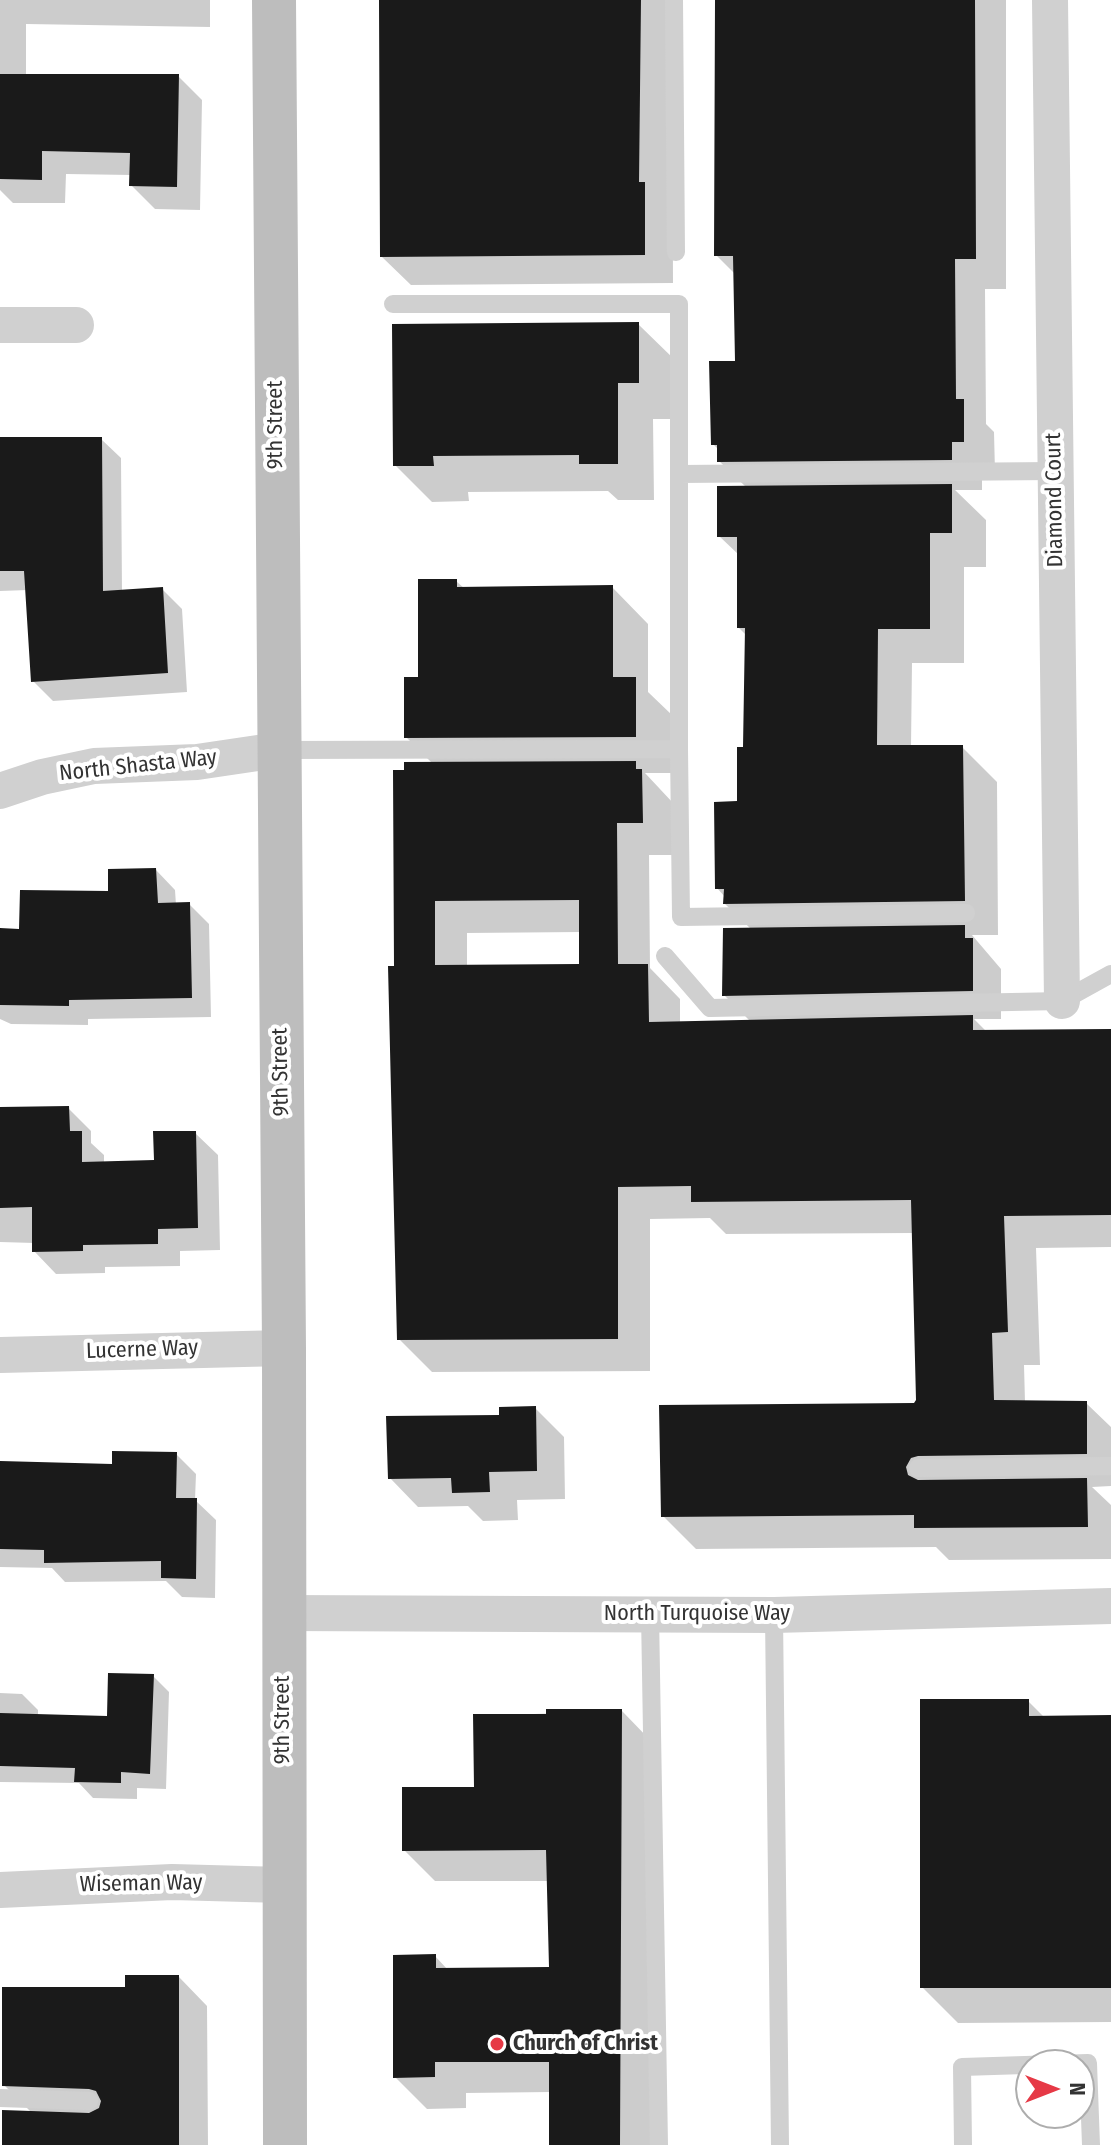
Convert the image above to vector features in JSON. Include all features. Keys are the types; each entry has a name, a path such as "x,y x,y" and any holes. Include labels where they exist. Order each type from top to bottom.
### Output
{"street":[{"name":"9th Street","path":"274,0 284,1348 285,2145"},
{"name":"Diamond Court","path":"1050,0 1062,1001"},
{"path":"0,325 76,325"},
{"name":"North Shasta Way","path":"0,791 94,766 197,762 278,750"},
{"name":"Lucerne Way","path":"0,1355 284,1348"},
{"name":"North Turquoise Way","path":"282,1613 774,1615 1111,1606"},
{"name":"Wiseman Way","path":"0,1890 172,1882 283,1885"}],"lane":[{"path":"674,0 676,252"},
{"path":"393,304 679,304 681,917 966,913"},
{"path":"679,474 1055,471"},
{"path":"278,750 679,749"},
{"path":"665,956 710,1008 1062,1001 1111,974"},
{"path":"918,1468 1111,1466"},
{"path":"650,1614 659,2145"},
{"path":"774,1615 780,2145"},
{"path":"963,2145 962,2067 1088,2063 1091,2145"},
{"path":"0,2098 89,2101"}],"building":[{"path":"379,0 641,0 639,182 645,182 645,255 380,257"},
{"path":"715,0 975,0 976,259 955,259 956,399 964,399 964,442 952,442 952,460 717,462 717,445 711,445 709,361 735,361 733,256 714,256"},
{"path":"0,74 179,74 177,187 129,186 130,153 42,151 42,180 0,179"},
{"path":"639,322 639,383 618,383 618,464 579,464 579,455 433,456 434,466 393,466 392,324"},
{"path":"0,437 102,437 103,591 163,587 168,673 31,682 24,571 0,571"},
{"path":"952,484 952,533 930,533 930,629 878,629 877,745 963,745 965,901 723,904 724,889 715,889 714,802 737,801 737,747 743,747 745,628 737,628 737,537 717,537 717,486"},
{"path":"418,579 457,579 457,587 613,585 613,677 636,677 636,737 404,738 404,677 418,677"},
{"path":"636,761 636,769 642,769 643,823 617,823 618,964 648,964 649,1022 973,1015 973,1030 1111,1029 1111,1215 1004,1216 1008,1332 992,1333 994,1400 1087,1401 1087,1454 918,1456 911,1458 906,1467 908,1475 918,1480 1087,1478 1088,1527 914,1528 914,1515 661,1517 659,1405 914,1403 911,1200 691,1202 691,1186 618,1187 618,1339 397,1340 388,966 394,966 393,770 404,770 404,762","holes":["579,900 579,964 435,965 435,901"]},
{"path":"156,868 158,903 190,902 192,998 69,1000 69,1006 0,1005 0,928 19,929 20,890 108,891 108,869"},
{"path":"965,925 965,938 973,938 973,991 722,996 723,928"},
{"path":"69,1106 70,1131 82,1131 82,1162 154,1160 153,1131 196,1131 198,1228 158,1229 158,1244 83,1245 83,1251 32,1252 32,1207 0,1208 0,1107"},
{"path":"536,1406 537,1471 489,1472 490,1492 452,1493 451,1478 388,1479 386,1416 499,1415 499,1407"},
{"path":"112,1451 177,1452 176,1498 197,1498 196,1579 161,1578 161,1561 44,1563 44,1550 0,1549 0,1461 112,1464"},
{"path":"108,1673 154,1674 150,1774 121,1772 121,1783 74,1782 75,1768 0,1766 0,1713 107,1716"},
{"path":"920,1699 1029,1699 1029,1716 1111,1715 1111,1988 920,1988"},
{"path":"546,1709 622,1709 620,2145 549,2145 549,2062 435,2062 435,2077 393,2078 393,1955 436,1954 436,1968 549,1967 546,1850 402,1851 402,1787 474,1787 473,1714 546,1714"},
{"path":"125,1975 179,1975 179,2145 2,2145 2,2110 89,2113 99,2108 101,2101 96,2091 89,2089 2,2086 2,1987 125,1987"}],"place":[{"name":"Church of Christ","path":"497,2044"}]}
